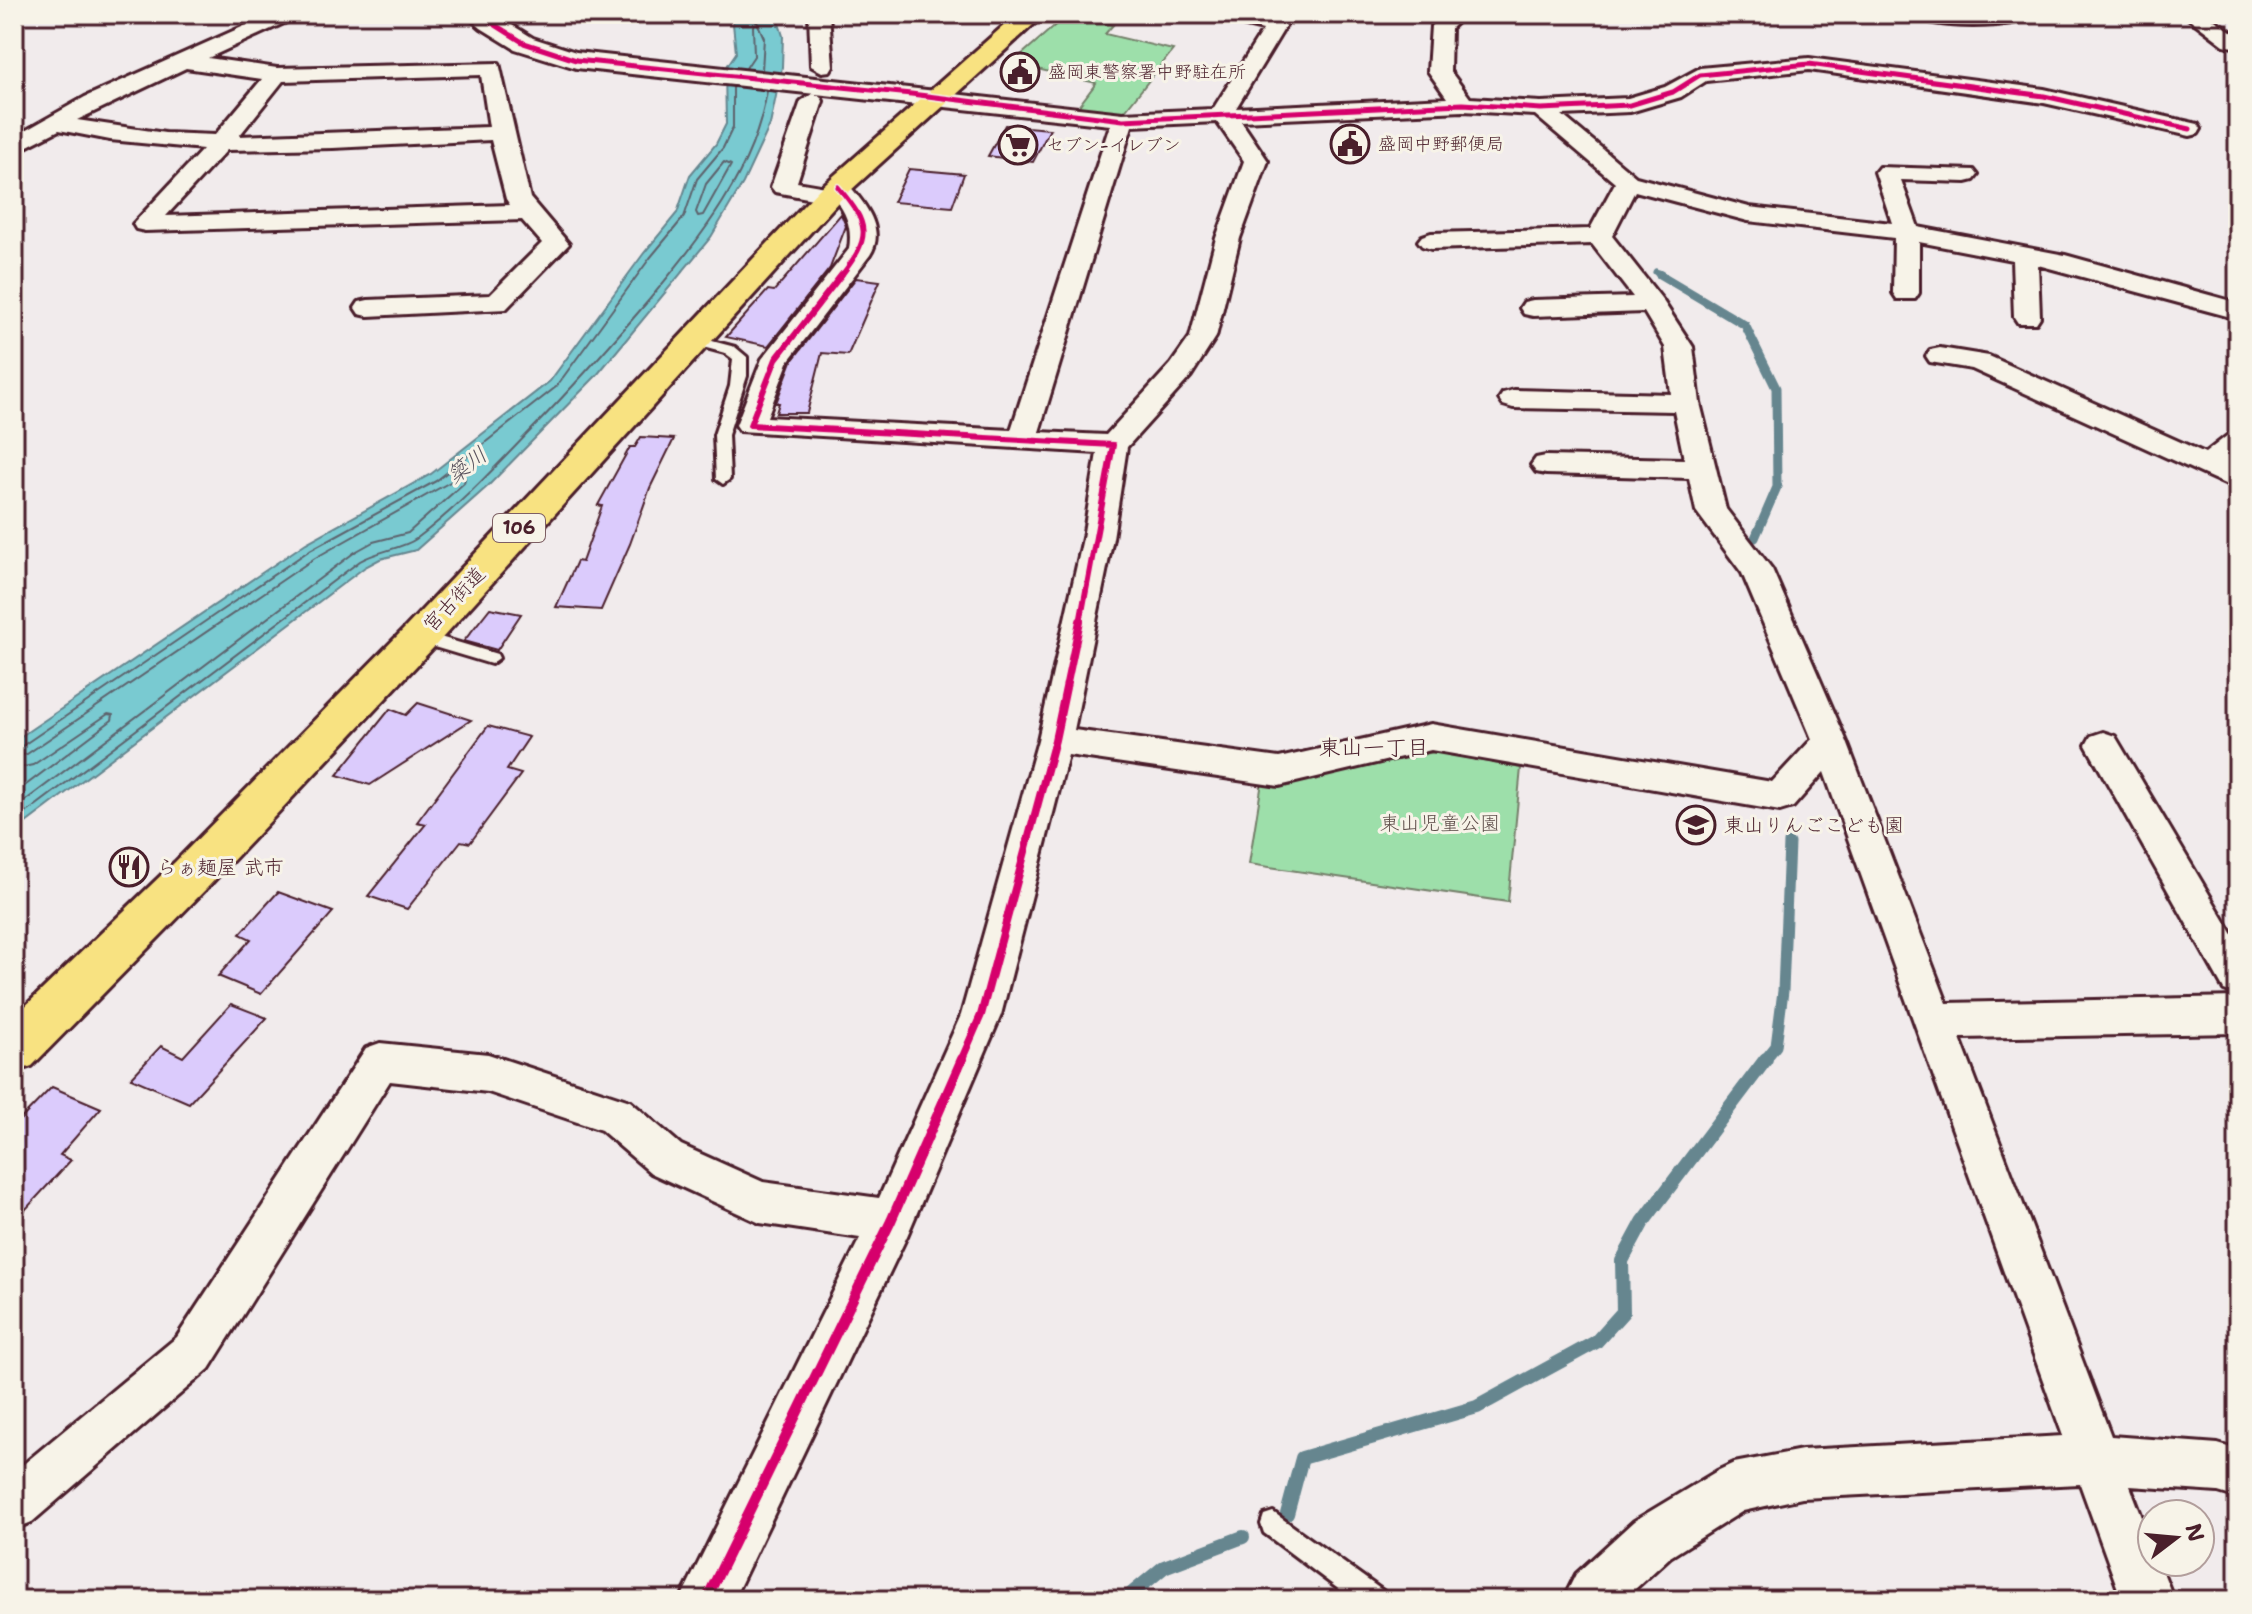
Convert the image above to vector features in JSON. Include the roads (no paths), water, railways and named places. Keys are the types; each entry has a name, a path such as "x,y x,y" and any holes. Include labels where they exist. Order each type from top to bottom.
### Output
{"highway":[{"name":"宮古街道","path":"14,1050 191,875 420,637 834,191 1032,14"}],"street":[{"path":"14,146 93,102 288,14"},
{"path":"478,14 500,33 534,51 576,60 805,92 936,99 1123,120 1463,104 1541,109 1630,105 1673,92 1700,75 1809,64 2044,96 2190,129"},
{"path":"819,14 822,66"},
{"path":"1221,14 1279,20 1221,114"},
{"path":"1456,14 1441,26 1439,71 1463,104"},
{"path":"1921,14 1972,21 2025,14"},
{"path":"2193,14 2231,41 2238,42"},
{"path":"184,61 277,75 491,68 501,133 518,199 556,244 497,303 368,308"},
{"path":"277,75 219,145 145,224 528,212"},
{"path":"805,92 783,187 834,191 859,211 865,235 861,250 776,359 750,425 1113,445"},
{"path":"1541,109 1628,182 1748,214 1907,232 2065,263 2238,311"},
{"path":"706,1600 891,1221 981,1015 1055,740 1098,538 1113,445 1181,370 1203,337 1225,251 1256,161 1236,129 1221,114"},
{"path":"1022,441 1123,120"},
{"path":"55,123 102,134 219,145 501,133"},
{"path":"1906,293 1907,232 1887,172 1966,175"},
{"path":"1599,236 1628,182"},
{"path":"1431,241 1599,236"},
{"path":"1599,236 1652,304 1679,347 1686,403 1711,511 1756,569 1830,742 2148,1600"},
{"path":"2025,256 2027,317"},
{"path":"1533,308 1652,304"},
{"path":"1940,356 1979,362 2238,480"},
{"path":"1513,399 1686,403"},
{"path":"2209,465 2238,441"},
{"path":"1546,465 1699,469"},
{"path":"1055,740 1279,772 1431,737 1780,797 1830,742"},
{"path":"2103,745 2238,978"},
{"path":"1933,1021 2238,1015"},
{"path":"14,1504 193,1353 380,1061 488,1073 615,1115 666,1159 760,1202 891,1221"},
{"path":"1589,1600 1652,1539 1734,1488 1802,1474 2094,1459 2218,1468 2238,1474"}],"lane":[{"path":"693,340 730,350 740,357 743,369 727,407 720,438 723,479"},
{"path":"420,637 491,658"},
{"path":"1273,1524 1374,1600"}],"water":[{"name":"簗川","path":"732,14 776,14 783,36 782,67 770,125 743,183 711,237 597,375 488,486 416,550 380,559 365,567 14,832 14,741 306,543 431,474 550,381 677,213 690,175 716,144 726,124 725,69 736,53"}],"waterway":[{"path":"1656,272 1663,276"},
{"path":"1659,274 1745,325 1776,388 1777,487 1755,538"},
{"path":"1764,1061 1776,1046 1783,991 1789,843"},
{"path":"1287,1514 1302,1458 1477,1407 1596,1342 1623,1312 1622,1261 1643,1222 1766,1059"},
{"path":"1124,1600 1164,1567 1243,1537"}],"place":[{"name":"盛岡東警察署中野駐在所","path":"1020,72"},
{"name":"盛岡中野郵便局","path":"1350,144"},
{"name":"セブン-イレブン","path":"1018,145"},
{"name":"東山りんごこども園","path":"1696,825"},
{"name":"らぁ麺屋 武市","path":"129,867"}],"district":[{"name":"東山一丁目","path":"1374,747"}],"park label":[{"name":"東山児童公園","path":"1440,823"}]}
